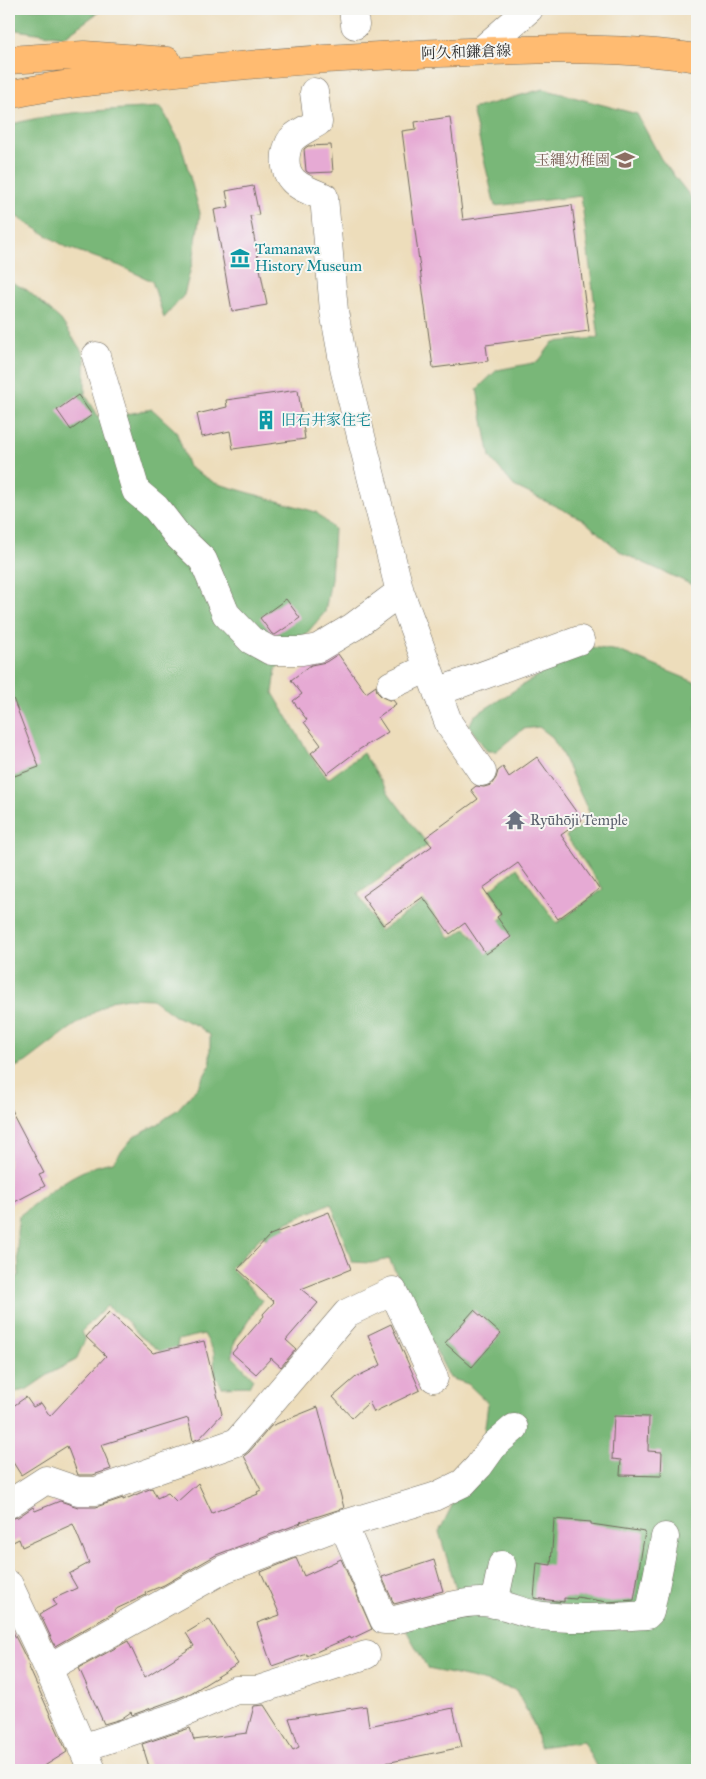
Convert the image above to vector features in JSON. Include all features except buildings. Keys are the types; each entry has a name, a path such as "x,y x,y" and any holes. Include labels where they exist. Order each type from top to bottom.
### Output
{"main road":[{"name":"阿久和鎌倉線","path":"9,96 66,85 235,65 296,60 481,51 604,49 697,58"},
{"name":"阿久和鎌倉線","path":"9,60 84,55 235,65"}],"street":[{"path":"481,51 529,9"},
{"path":"314,92 318,122 293,138 288,147 285,161 287,174 293,181 324,197 334,311 345,372 400,592 449,724 482,772"},
{"path":"96,356 136,491 156,508 177,535 203,560 226,614 252,640 271,651 302,651 318,648 352,627 400,592"},
{"path":"391,685 433,680 580,640"},
{"path":"9,1504 46,1480 78,1491 96,1491 237,1442 347,1313 393,1291 434,1378"},
{"path":"48,1668 224,1569 338,1526 434,1497 463,1483 479,1466 494,1445 514,1428"},
{"path":"338,1526 348,1536 384,1620 394,1620 461,1604 482,1602 506,1605 541,1616 585,1618 647,1615 650,1612 665,1537"},
{"path":"494,1604 502,1565"},
{"path":"9,1585 48,1668 87,1759 236,1690 258,1690 366,1655"}],"green space":[{"path":"9,9 103,9 64,37 9,29"},
{"path":"543,89 637,114 661,159 697,205 697,587 622,553 582,519 514,486 490,457 477,389 497,370 538,362 553,342 599,338 581,196 495,206 472,109"},
{"path":"161,107 181,144 200,213 194,256 184,295 164,318 152,281 120,266 66,247 9,212 9,125 65,114"},
{"path":"9,281 27,290 61,320 85,356 85,394 104,426 122,415 152,409 176,431 189,467 215,483 316,512 334,529 331,579 325,612 276,669 273,693 308,752 328,779 363,753 390,795 428,845 358,894 380,931 424,901 451,939 466,928 474,939 506,915 490,890 517,868 557,923 603,889 566,836 592,819 561,752 551,736 539,727 523,729 496,751 487,751 469,726 474,716 584,646 619,651 697,683 697,1770 598,1770 583,1741 539,1747 535,1727 516,1690 428,1669 406,1630 459,1598 439,1532 483,1443 488,1403 468,1384 450,1378 389,1259 371,1263 352,1262 331,1203 284,1224 290,1238 279,1246 262,1236 231,1268 262,1300 235,1341 232,1356 253,1378 249,1386 222,1387 215,1374 214,1352 204,1334 178,1340 176,1355 168,1357 140,1336 126,1320 107,1306 81,1332 85,1340 76,1360 51,1373 26,1390 9,1393 9,1279 19,1276 17,1232 19,1216 51,1190 74,1176 99,1165 113,1162 134,1136 158,1124 178,1109 198,1087 210,1065 210,1035 198,1026 175,1016 152,999 127,998 111,1001 68,1030 26,1062 9,1070"}],"place":[{"name":"玉縄幼稚園","path":"625,160"},
{"name":"Tamanawa History Museum","path":"240,258"},
{"name":"旧石井家住宅","path":"266,420"},
{"name":"Ryūhōji Temple","path":"515,820"}]}
